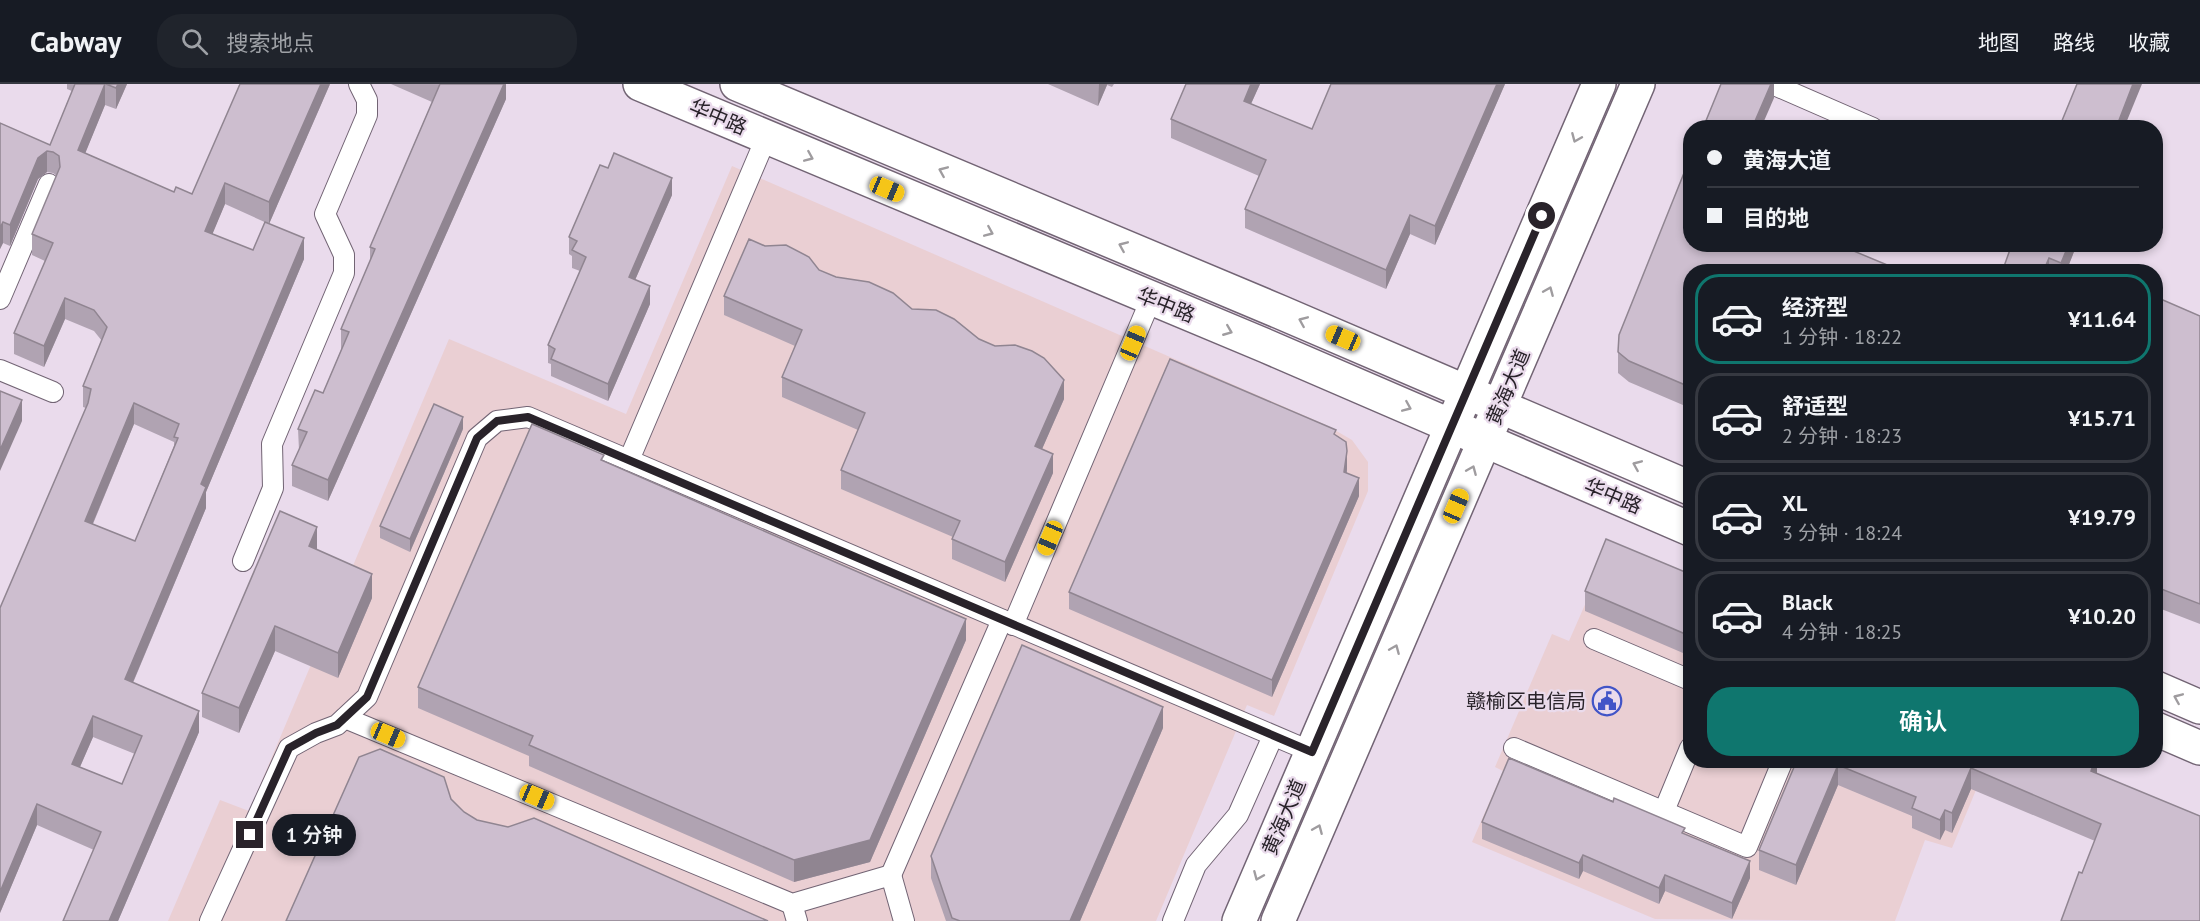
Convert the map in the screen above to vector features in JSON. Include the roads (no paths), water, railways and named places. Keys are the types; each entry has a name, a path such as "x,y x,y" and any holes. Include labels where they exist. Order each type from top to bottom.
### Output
{"main road":[{"name":"华中路","path":"640,84 1452,426 1683,526"},
{"name":"华中路","path":"736,84 1683,485"},
{"name":"黄海大道","path":"1239,921 1599,84"},
{"name":"黄海大道","path":"1278,921 1638,84"},
{"path":"2163,691 2200,707"},
{"path":"2163,732 2200,748"}],"lane":[{"path":"243,561 273,488 272,444 344,273 344,255 325,214 368,115 367,100 359,84"},
{"path":"1772,84 1855,120"},
{"path":"629,460 766,138"},
{"path":"0,299 49,184"},
{"path":"904,921 891,875 1151,299"},
{"path":"0,370 53,392"},
{"path":"210,921 289,748 316,733 337,725 367,697 477,438 497,421 528,417 1312,752"},
{"path":"1594,639 1683,677"},
{"path":"345,718 795,912 891,875"},
{"path":"1173,921 1196,865 1238,815 1273,736"},
{"path":"1514,748 1747,847 1781,768"},
{"path":"1664,812 1683,765"}],"place":[{"name":"赣榆区电信局","path":"1607,701"}]}
